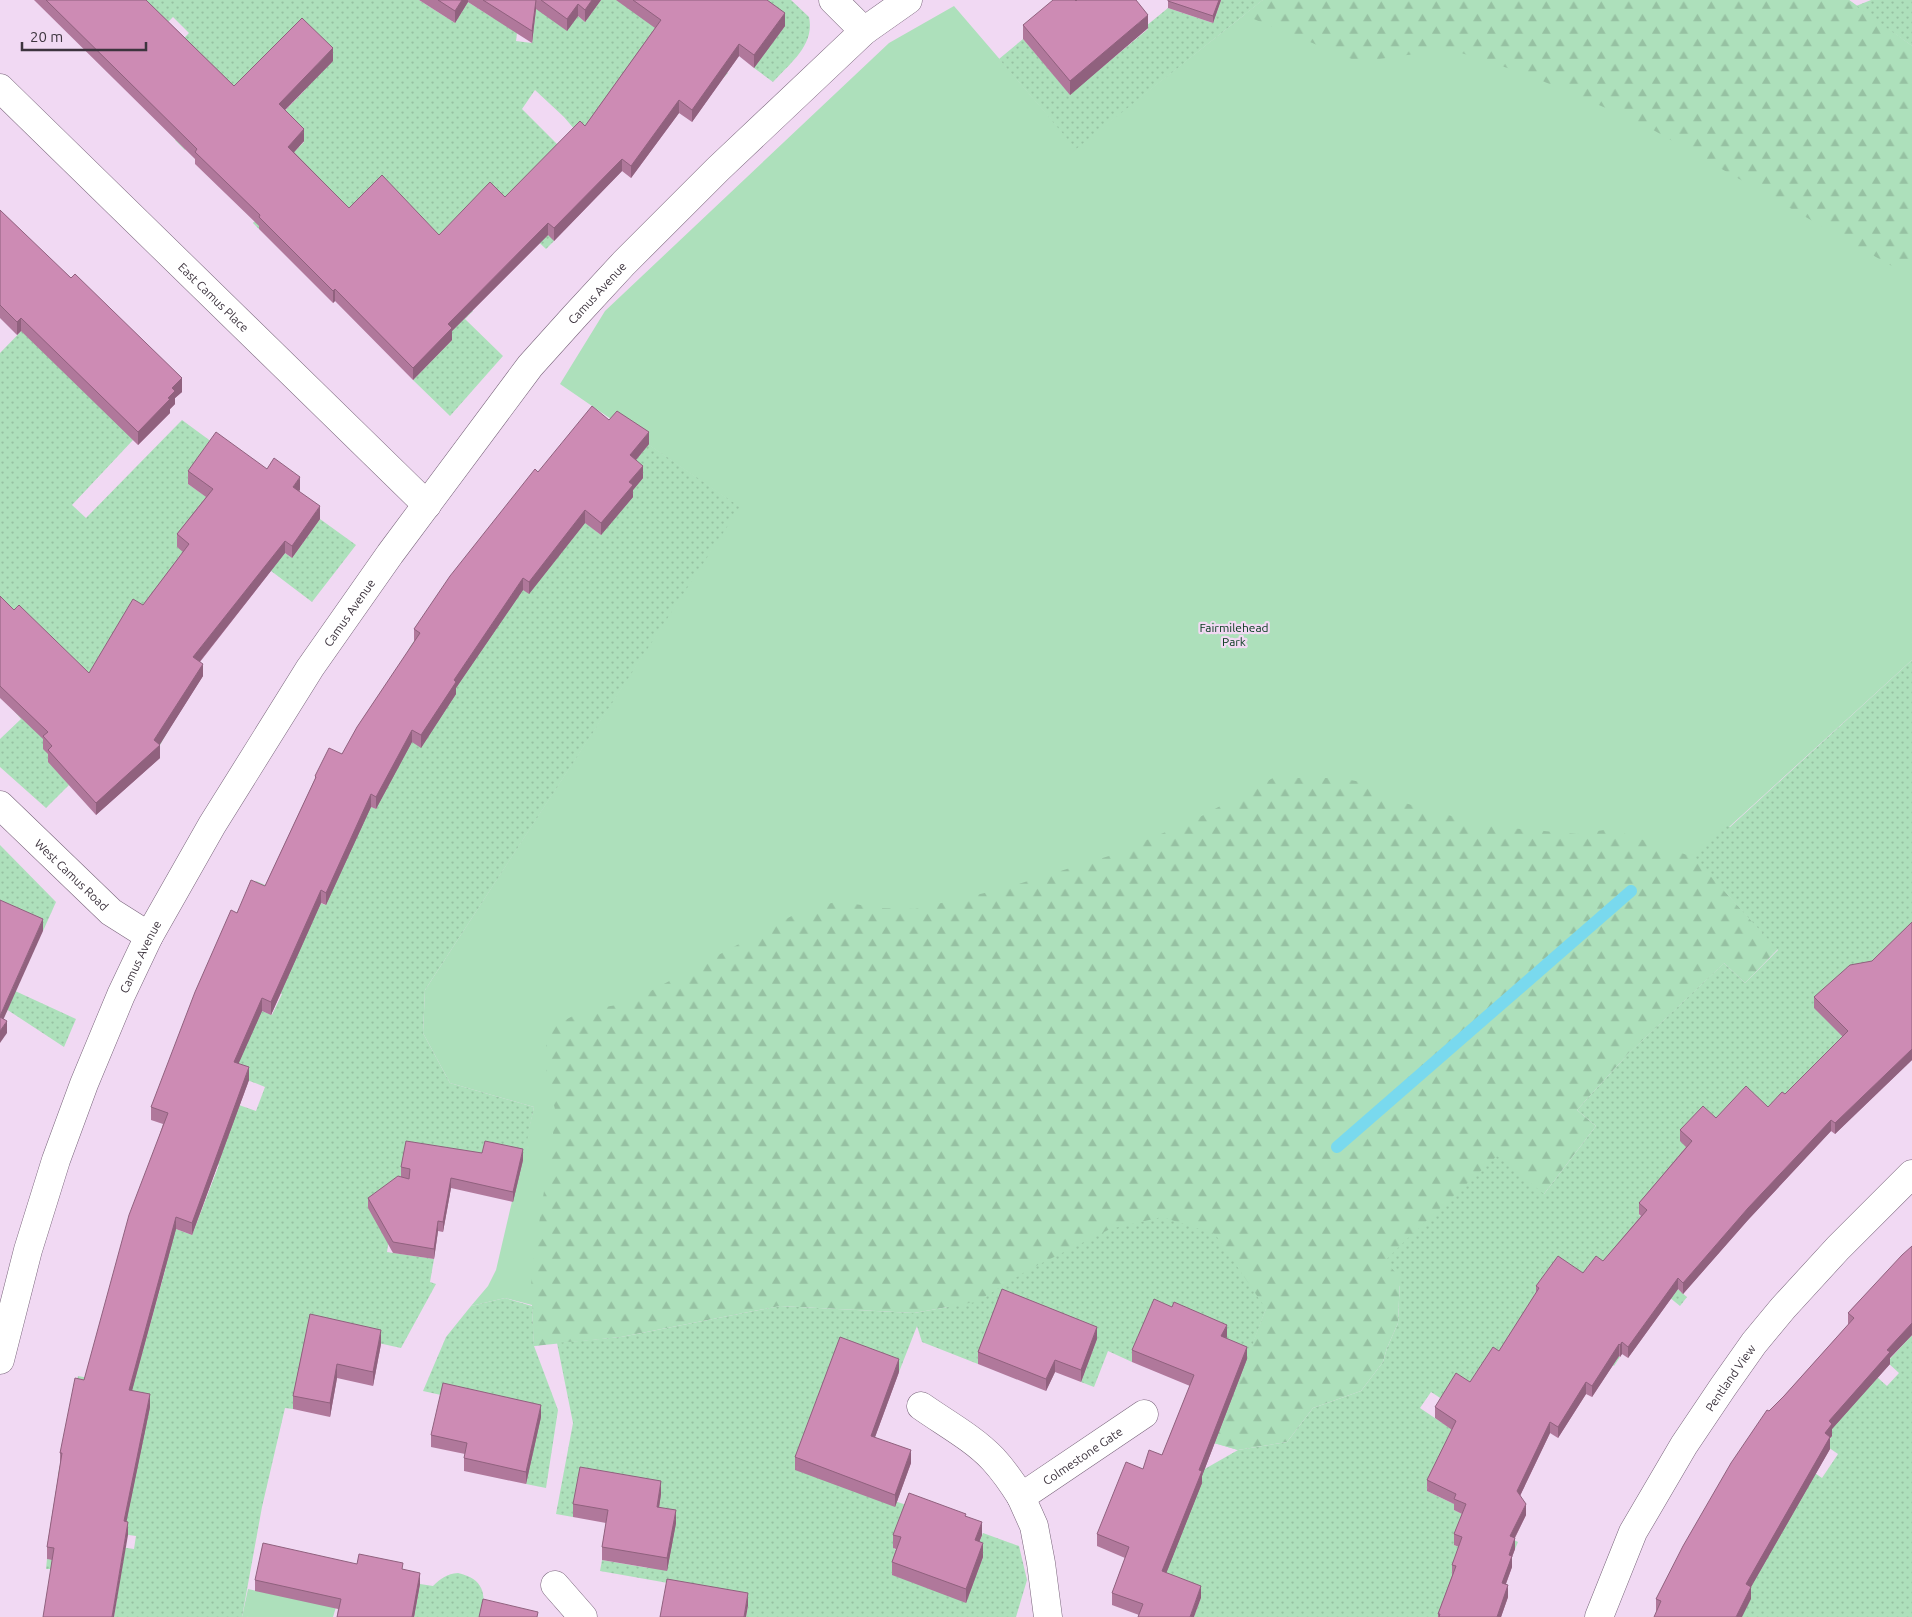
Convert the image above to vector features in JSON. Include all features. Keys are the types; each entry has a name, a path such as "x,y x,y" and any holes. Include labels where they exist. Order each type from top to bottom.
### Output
{"street":[{"path":"833,0 864,31"},
{"name":"Camus Avenue","path":"0,1360 28,1250 56,1160 99,1048 149,936 212,825 279,715 350,610 530,366 624,263 718,169 864,31 908,0"},
{"name":"East Camus Place","path":"0,88 427,504"},
{"name":"West Camus Road","path":"0,805 111,912 149,936"},
{"name":"Pentland View","path":"1599,1617 1632,1532 1684,1445 1738,1365 1777,1315 1826,1261 1912,1174"},
{"path":"921,1406 964,1435 993,1458 1021,1497 1034,1526 1048,1617"},
{"name":"Colmestone Gate","path":"1021,1497 1144,1414"},
{"path":"555,1585 583,1617"}],"green space":[{"path":"134,0 419,0 455,23 468,2 493,18 521,0 516,41 532,43 537,0 578,16 585,22 601,0 648,0 704,56 728,73 722,79 685,52 593,151 564,117 535,90 522,109 569,156 554,241 546,249 489,195 425,264 473,311 465,319 503,356 450,416 413,380 452,340 360,209 259,229 253,223 279,197 288,158 304,142 279,117 305,90 274,58 185,150 175,140 225,90 178,44 189,33 173,17 162,28"},
{"path":"751,0 791,0 809,17 810,27 805,45 773,82 754,68"},
{"path":"1221,0 1263,0 1076,149 999,59 1023,39 1070,94 1148,29 1146,26 1168,8 1213,23"},
{"name":"Fairmilehead Park","path":"1263,0 1849,0 1912,46 1912,660 1729,827 1724,963 1628,1054 1238,1450 1214,1443 1266,1309 780,1306 534,1346 532,1305 505,1298 471,1306 488,1286 496,1270 534,1107 450,1083 423,1033 425,990 739,507 560,384 605,311 889,43 954,6 1076,148"},
{"path":"1263,0 1849,0 1912,46 1912,275 1890,265 1641,123 1526,74 1449,49 1359,62 1244,15"},
{"path":"1871,0 1912,0 1912,46 1856,6"},
{"path":"69,282 133,440 72,505 86,518 182,420 216,445 188,484 292,558 320,519 356,545 312,602 201,518 194,560 108,693 168,731 155,754 52,759 69,785 46,808 0,767 0,739 21,719 15,712 0,637 0,353"},
{"path":"648,444 740,507 425,990 423,1033 450,1083 534,1107 523,1160 485,1152 409,1189 391,1225 387,1252 434,1259 430,1282 436,1284 401,1348 310,1328 293,1409 285,1408 262,1507 242,1617 114,1617 117,1599 52,1569 46,1569 47,1559 115,1571 120,1547 134,1549 136,1536 122,1534 61,1474 58,1474 60,1465 134,1481 75,1391 78,1376 133,1386 166,1267 134,1213 192,1235 219,1165 203,1158 239,1105 256,1111 265,1087 215,1067 262,1011 272,1015 282,994 213,964 256,881 270,887 273,881 325,905 369,806 376,809 414,654 408,650 414,641 464,676 567,508 601,535 630,467"},
{"path":"1912,660 1912,934 1848,1043 1707,1166 1639,1215 1647,1221 1626,1246 1687,1297 1680,1306 1637,1271 1536,1298 1620,1357 1614,1366 1608,1362 1476,1385 1445,1401 1431,1392 1420,1408 1457,1433 1427,1491 1456,1505 1454,1510 1518,1542 1515,1549 1460,1529 1454,1545 1462,1548 1456,1577 1441,1617 1194,1617 1201,1598 1128,1563 1149,1462 1203,1470 1238,1450 1287,1442 1313,1408 1361,1391 1383,1362 1398,1323 1400,1277 1385,1261 1497,1156 1544,1194 1596,1126 1577,1110 1628,1054 1724,963 1745,983 1778,950 1693,857 1726,825 1730,827"},
{"path":"1273,778 1339,778 1367,783 1390,799 1488,826 1577,834 1611,829 1693,857 1778,949 1745,983 1724,963 1628,1054 1577,1110 1596,1126 1544,1194 1385,1261 1400,1277 1398,1323 1383,1362 1361,1391 1313,1408 1287,1442 1238,1450 1214,1443 1266,1309 1028,1270 976,1302 914,1313 780,1306 621,1337 534,1346 531,1275 556,1114 546,1069 546,1037 556,1025 582,1011 628,1003 801,911 839,901 877,908 915,909 1002,889 1109,856 1194,820"},
{"path":"0,845 56,902 43,931 0,912"},
{"path":"0,984 76,1019 64,1047 0,1005"},
{"path":"1162,1217 1215,1234 1266,1309 1247,1359 1221,1349 1132,1362 1108,1351 1094,1387 1081,1382 1097,1339 978,1364 922,1342 917,1326 899,1372 841,1350 886,1498 909,1506 894,1549 901,1551 966,1602 983,1557 975,1553 983,1533 1019,1546 1027,1580 1016,1617 746,1617 748,1606 668,1583 600,1571 602,1560 648,1568 578,1479 573,1517 556,1514 573,1423 557,1343 621,1337 780,1306 914,1313 976,1302 1028,1270 1110,1229"},
{"path":"505,1298 532,1306 534,1346 558,1410 546,1488 526,1484 540,1417 423,1391 446,1337 471,1306"},
{"path":"1912,1335 1912,1617 1742,1617 1684,1555 1809,1469 1822,1478 1838,1454 1825,1445 1832,1436 1808,1417 1878,1378 1887,1386 1899,1373 1887,1362"},
{"path":"458,1573 473,1579 481,1588 484,1601 482,1617 414,1617 420,1584 433,1586 444,1577"},
{"path":"248,1589 336,1607 333,1617 242,1617"}],"building":[{"path":"46,0 146,0 234,86 302,18 333,48 279,104 304,129 288,147 349,208 382,175 439,235 490,182 505,197 580,121 585,126 661,20 633,0 767,0 785,13 754,55 739,44 692,110 679,100 631,166 622,159 554,228 548,223 448,324 452,328 413,368 335,289 333,291 259,217 260,215 195,152 197,149"},
{"path":"438,0 462,0 455,11"},
{"path":"483,0 536,0 532,31"},
{"path":"541,0 592,0 585,10 578,4 567,19"},
{"path":"1053,0 1136,0 1148,15 1070,81 1023,25"},
{"path":"1168,0 1219,0 1213,16"},
{"path":"0,210 71,278 75,274 182,378 172,388 175,391 168,398 170,399 138,432 21,318 17,322 0,305"},
{"path":"592,406 609,420 617,411 649,432 630,455 643,466 629,482 633,485 601,523 585,510 529,582 523,578 454,680 456,682 421,735 412,730 376,797 371,794 326,893 321,890 271,1002 262,998 234,1062 249,1067 192,1223 176,1217 129,1390 150,1394 124,1521 128,1522 112,1617 43,1617 54,1548 47,1547 62,1453 60,1453 75,1378 84,1380 129,1215 168,1113 151,1107 195,992 231,910 237,913 251,880 265,886 329,748 342,754 357,727 420,633 414,629 450,576 535,469 538,472"},
{"path":"216,432 267,469 274,458 300,477 293,487 320,506 292,546 285,541 193,657 203,664 154,740 160,745 96,803 48,750 52,746 43,736 48,732 0,686 0,596 14,610 19,605 89,673 133,599 143,605 189,544 177,534 213,489 188,471"},
{"path":"0,900 43,919 0,1016"},
{"path":"1912,922 1912,1049 1835,1123 1831,1120 1748,1208 1683,1283 1678,1278 1628,1347 1622,1342 1619,1344 1592,1386 1586,1382 1558,1427 1550,1422 1517,1491 1526,1504 1510,1536 1515,1538 1509,1555 1512,1556 1502,1583 1508,1585 1497,1617 1439,1617 1440,1614 1438,1614 1456,1566 1452,1565 1462,1537 1454,1534 1466,1504 1454,1499 1456,1494 1427,1480 1456,1421 1435,1407 1456,1373 1470,1382 1493,1347 1499,1351 1539,1288 1536,1286 1558,1256 1583,1273 1596,1256 1603,1261 1647,1210 1639,1203 1692,1141 1680,1130 1703,1106 1716,1118 1746,1086 1768,1107 1782,1092 1785,1094 1848,1031 1814,997 1850,965 1872,961"},
{"path":"0,1017 7,1021 0,1031"},
{"path":"406,1141 482,1153 485,1141 523,1149 513,1192 451,1178 443,1222 438,1221 434,1249 393,1242 368,1198 398,1176 409,1179 410,1169 401,1167"},
{"path":"1912,1246 1912,1323 1887,1350 1890,1352 1829,1421 1832,1424 1825,1433 1830,1437 1746,1584 1751,1587 1736,1617 1654,1617 1661,1601 1656,1599 1683,1546 1731,1463 1767,1410 1769,1411 1784,1396 1854,1318 1848,1313"},
{"path":"1002,1289 1097,1327 1081,1370 1055,1360 1046,1379 978,1352"},
{"path":"1154,1299 1172,1307 1174,1302 1227,1325 1221,1336 1247,1347 1199,1470 1202,1471 1162,1571 1201,1586 1190,1617 1138,1617 1143,1604 1112,1593 1129,1547 1097,1534 1126,1462 1143,1469 1149,1450 1162,1455 1194,1375 1132,1350"},
{"path":"310,1314 381,1330 373,1372 337,1364 330,1403 293,1396"},
{"path":"840,1337 899,1359 871,1436 911,1450 895,1495 795,1457"},
{"path":"443,1383 541,1405 526,1472 464,1458 467,1443 431,1435"},
{"path":"580,1467 661,1481 657,1507 676,1510 667,1558 602,1547 608,1510 573,1504"},
{"path":"909,1493 966,1514 965,1516 982,1522 975,1540 983,1543 966,1589 892,1562 901,1537 893,1535"},
{"path":"263,1543 357,1564 359,1554 403,1563 402,1569 420,1573 412,1617 337,1617 341,1599 255,1580"},
{"path":"667,1579 748,1593 744,1617 660,1617"},
{"path":"483,1599 538,1612 537,1617 479,1617"}],"waterway":[{"path":"1337,1147 1631,891"}]}
